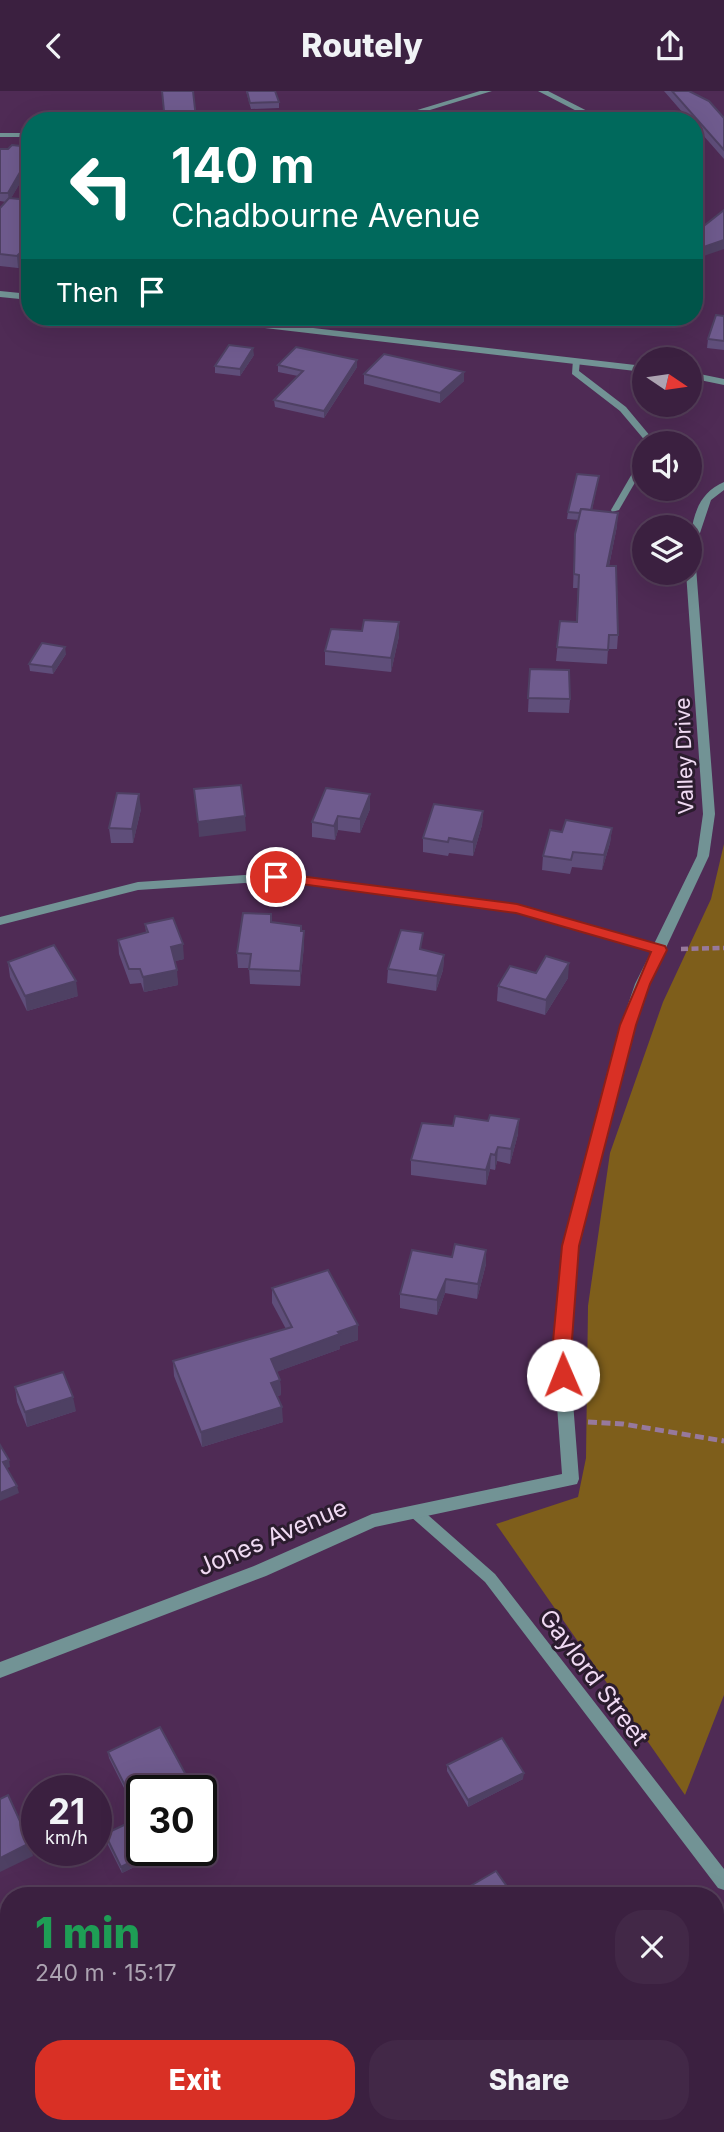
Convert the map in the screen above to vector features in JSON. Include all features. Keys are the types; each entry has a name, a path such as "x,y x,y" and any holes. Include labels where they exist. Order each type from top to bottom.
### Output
{"street":[{"path":"416,112 488,91"},
{"path":"542,91 585,112"},
{"path":"0,135 21,135"},
{"path":"0,294 21,296"},
{"path":"273,326 632,368"},
{"path":"702,377 724,382"},
{"path":"701,515 706,499 724,485"},
{"name":"Valley Drive","path":"571,1479 561,1352 571,1246 628,1025 642,984 703,856 709,814 692,585"},
{"path":"0,921 138,886 276,877 517,909 659,950"},
{"name":"Jones Avenue","path":"0,1670 260,1571 372,1521 571,1479"}],"lane":[{"path":"576,362 575,372 623,409 642,431"},
{"path":"615,510 632,481"},
{"name":"Gaylord Street","path":"415,1512 490,1579 724,1882"}],"path":[{"path":"659,950 724,948"},
{"path":"566,1422 623,1424 724,1441"}],"shaded area":[{"path":"724,844 724,1695 685,1795 496,1524 578,1497 586,1458 588,1306 610,1153 663,1002 711,899"}],"building":[{"path":"162,91 193,91 195,112 164,112"},
{"path":"247,91 275,91 279,102 250,103"},
{"path":"672,91 689,91 709,101 724,118 724,150 703,126 703,112 691,112"},
{"path":"12,145 21,146 21,170 8,193 0,193 0,149 8,149"},
{"path":"9,198 21,199 21,253 17,256 0,254 0,208"},
{"path":"724,210 724,240 703,247 703,227"},
{"path":"716,315 724,316 724,341 708,339"},
{"path":"229,345 253,348 240,369 215,366"},
{"path":"296,347 357,360 324,411 274,400 303,371 278,365"},
{"path":"384,354 464,372 440,393 364,374"},
{"path":"577,474 599,476 591,510 581,509 580,513 568,512"},
{"path":"581,509 618,513 607,566 616,566 618,635 609,635 608,650 557,647 560,621 577,622 579,575 574,574 575,534"},
{"path":"364,620 399,622 391,658 325,651 331,629 362,631"},
{"path":"42,643 65,647 52,667 29,664"},
{"path":"530,669 569,670 570,699 528,698"},
{"path":"241,785 245,816 198,822 194,789"},
{"path":"326,788 370,794 360,819 338,816 334,826 312,822"},
{"path":"117,793 139,794 132,829 109,828"},
{"path":"434,804 483,811 473,842 423,838"},
{"path":"566,820 612,828 604,855 573,852 571,860 543,856 550,830 562,832"},
{"path":"243,913 271,914 271,922 301,926 301,931 304,931 300,971 249,969 251,954 237,953"},
{"path":"173,918 183,944 171,947 177,970 143,977 140,969 129,969 118,940 148,932 145,924"},
{"path":"401,930 423,933 420,949 444,955 437,976 388,969"},
{"path":"54,945 76,981 25,996 8,962"},
{"path":"546,956 569,963 546,1000 498,986 510,966 536,973"},
{"path":"490,1115 519,1119 511,1149 498,1147 495,1155 491,1154 486,1170 411,1160 422,1123 453,1126 455,1116 488,1121"},
{"path":"455,1244 486,1250 478,1284 446,1279 437,1300 400,1294 412,1250 452,1257"},
{"path":"328,1270 358,1325 271,1359 280,1380 271,1383 282,1407 201,1432 173,1361 292,1327 272,1288"},
{"path":"63,1372 73,1397 25,1412 15,1387"},
{"path":"0,1445 9,1460 3,1462 17,1486 0,1493"},
{"path":"160,1727 186,1775 126,1775 126,1787 108,1752"},
{"path":"502,1738 524,1773 468,1800 447,1765"},
{"path":"8,1795 21,1823 21,1848 0,1858 0,1799"},
{"path":"126,1824 126,1864 121,1867 112,1848 112,1831"},
{"path":"496,1871 507,1887 469,1887"}],"route":[{"path":"276,877 517,909 659,950 642,984 628,1025 571,1246 561,1352 563,1375"}]}
